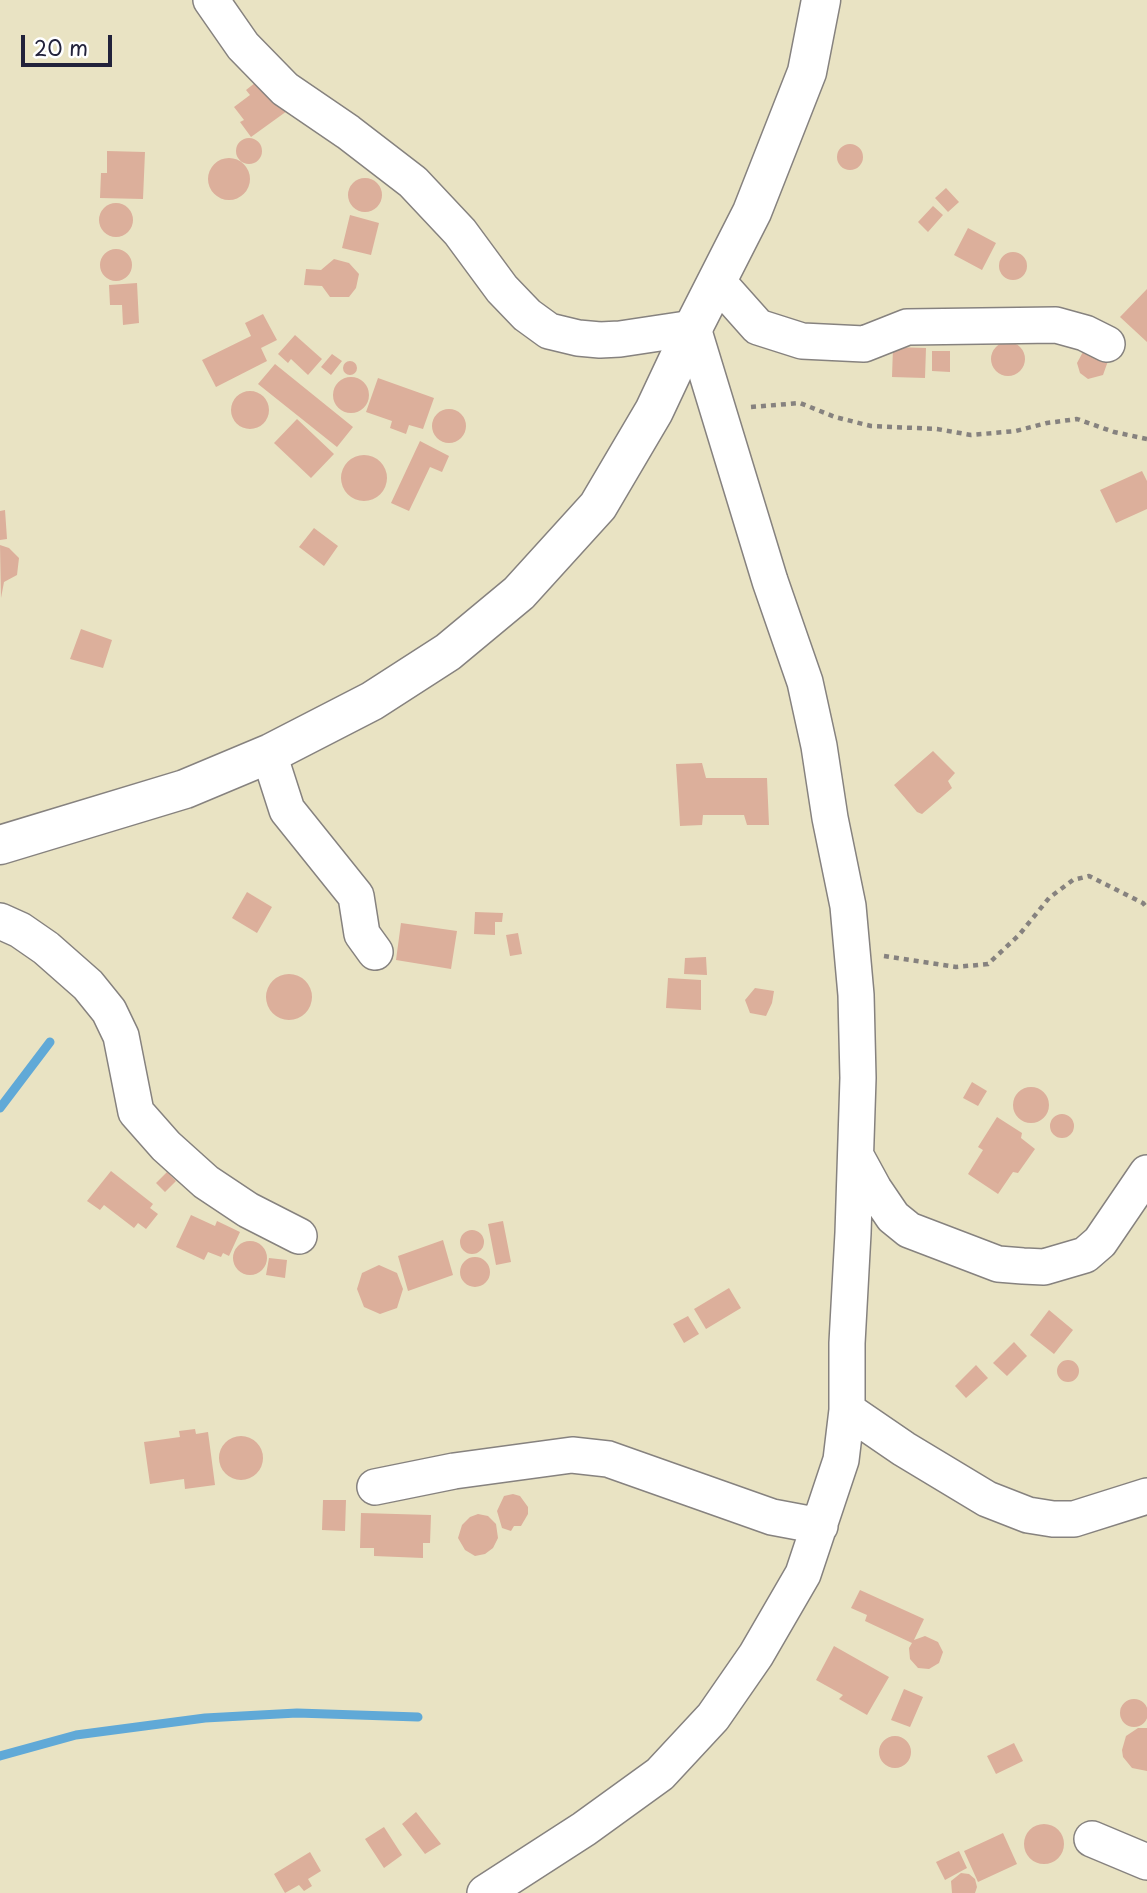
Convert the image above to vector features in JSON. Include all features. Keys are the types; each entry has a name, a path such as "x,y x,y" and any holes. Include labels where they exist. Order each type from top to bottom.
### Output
{"street":[{"path":"211,0 243,46 285,89 348,132 413,182 460,232 502,289 527,315 549,331 578,338 610,339 693,328"},
{"path":"0,845 185,789 269,754 372,701 448,652 519,593 598,506 654,411 752,212 807,72 821,0"},
{"path":"717,281 758,327 802,341 864,344 907,327 1056,325 1085,333 1107,344"},
{"path":"485,1893 584,1829 660,1774 713,1717 756,1655 803,1573 841,1460 847,1410 847,1343 858,1064 856,995 848,906 805,682 770,581 693,328"},
{"path":"269,754 287,810 356,896 362,934 375,952"},
{"path":"0,922 20,930 46,948 88,985 109,1012 121,1036 136,1112 166,1146 206,1182 248,1210 299,1236"},
{"path":"856,1156 893,1217 909,1230 998,1264 1023,1266 1044,1267 1085,1255 1100,1241 1147,1173"},
{"path":"847,1410 904,1449 988,1499 1028,1515 1074,1519 1147,1496"},
{"path":"375,1487 454,1471 572,1455 608,1460 772,1517 820,1525"},
{"path":"1092,1839 1147,1862"}],"path":[{"path":"719,413 760,405 800,403 835,417 871,426 937,429 971,435 1016,431 1077,419 1114,432 1147,439"},
{"path":"852,949 956,967 988,964 1019,936 1049,898 1073,880 1089,876 1143,903 1147,908"}],"building":[{"path":"260,79 287,111 251,137 240,122 244,120 234,107 250,95 246,90"},
{"path":"249,138 258,142 262,151 258,160 249,164 240,160 236,151 240,142"},
{"path":"850,144 859,148 863,157 859,166 850,170 841,166 837,157 841,148"},
{"path":"107,151 145,152 143,199 100,198 101,173 107,173"},
{"path":"229,158 244,164 250,179 244,194 229,200 214,194 208,179 214,164"},
{"path":"365,178 377,183 382,195 377,207 365,212 353,207 348,195 353,183"},
{"path":"946,188 959,202 948,212 935,198"},
{"path":"116,203 128,208 133,220 128,232 116,237 104,232 99,220 104,208"},
{"path":"933,206 943,215 928,232 918,222"},
{"path":"350,215 379,223 371,255 342,248"},
{"path":"968,228 996,243 982,270 954,255"},
{"path":"116,249 128,253 132,265 128,277 116,281 104,277 100,265 104,253"},
{"path":"1013,252 1023,256 1027,266 1023,276 1013,280 1003,276 999,266 1003,256"},
{"path":"334,259 349,263 359,274 356,288 349,297 330,297 322,286 304,285 306,269 321,270"},
{"path":"137,283 139,323 123,325 122,305 110,305 109,285"},
{"path":"1147,289 1147,342 1120,317"},
{"path":"263,314 277,340 261,348 267,361 216,387 202,360 251,336 245,323"},
{"path":"295,335 322,359 308,375 291,359 288,363 278,354"},
{"path":"1008,342 1020,347 1025,359 1020,371 1008,376 996,371 991,359 996,347"},
{"path":"893,347 926,348 925,378 892,377"},
{"path":"1084,350 1108,361 1103,375 1088,379 1080,373 1077,363"},
{"path":"932,351 950,351 950,372 932,371"},
{"path":"332,354 342,361 331,375 321,367"},
{"path":"347,361 353,361 357,368 353,375 347,375 343,371 343,365"},
{"path":"275,364 353,427 337,447 258,384"},
{"path":"351,377 363,383 369,395 363,407 351,413 339,407 333,395 339,383"},
{"path":"378,378 434,398 423,429 409,425 406,434 390,428 392,421 366,412"},
{"path":"250,391 264,396 269,410 264,424 250,429 236,424 231,410 236,396"},
{"path":"449,409 461,414 466,426 461,438 449,443 437,438 432,426 437,414"},
{"path":"297,419 334,454 311,478 274,443"},
{"path":"420,441 449,456 442,472 430,467 409,511 391,503"},
{"path":"364,455 380,462 387,478 380,494 364,501 348,494 341,478 348,462"},
{"path":"1142,471 1147,481 1147,509 1116,523 1100,490"},
{"path":"5,510 7,539 0,540 0,511"},
{"path":"314,528 338,546 324,566 299,547"},
{"path":"0,545 9,548 19,558 17,575 4,582 1,598"},
{"path":"81,629 112,640 103,668 70,659"},
{"path":"933,751 955,773 948,781 952,788 922,814 917,812 894,785"},
{"path":"702,763 706,778 767,778 769,825 747,825 744,815 703,815 702,825 680,826 676,764"},
{"path":"247,892 272,907 257,933 232,918"},
{"path":"475,912 503,913 502,922 495,922 495,935 474,934"},
{"path":"401,923 457,931 451,969 396,960"},
{"path":"518,933 522,954 510,956 506,935"},
{"path":"706,957 707,975 684,974 685,958"},
{"path":"289,974 305,981 312,997 305,1013 289,1020 273,1013 266,997 273,981"},
{"path":"668,978 701,980 701,1010 666,1008"},
{"path":"755,988 774,991 766,1016 750,1013 745,1000"},
{"path":"972,1082 987,1091 978,1106 963,1098"},
{"path":"1031,1087 1044,1092 1049,1105 1044,1118 1031,1123 1018,1118 1013,1105 1018,1092"},
{"path":"1062,1114 1070,1118 1074,1126 1070,1134 1062,1138 1054,1134 1050,1126 1054,1118"},
{"path":"997,1117 1022,1133 1021,1138 1035,1149 1018,1173 1013,1172 998,1194 968,1174 983,1150 978,1147"},
{"path":"111,1171 153,1204 150,1208 158,1214 146,1229 138,1223 134,1228 104,1205 100,1210 87,1201"},
{"path":"167,1172 176,1181 165,1192 156,1183"},
{"path":"191,1215 215,1226 217,1221 240,1232 229,1256 223,1253 221,1257 208,1252 204,1260 176,1247"},
{"path":"503,1221 511,1262 496,1265 488,1224"},
{"path":"472,1230 483,1237 484,1242 477,1253 472,1254 461,1247 460,1242 467,1231"},
{"path":"443,1240 453,1275 408,1291 398,1256"},
{"path":"250,1241 262,1246 267,1258 262,1270 250,1275 238,1270 233,1258 238,1246"},
{"path":"475,1257 486,1261 490,1272 486,1283 475,1287 464,1283 460,1272 464,1261"},
{"path":"269,1258 287,1260 285,1278 266,1275"},
{"path":"379,1265 397,1273 403,1289 397,1308 380,1314 364,1307 357,1289 362,1273"},
{"path":"729,1288 741,1308 706,1329 694,1309"},
{"path":"1049,1310 1073,1330 1054,1354 1030,1335"},
{"path":"688,1316 699,1334 684,1343 673,1324"},
{"path":"1014,1342 1027,1356 1007,1376 993,1363"},
{"path":"1068,1360 1076,1363 1079,1371 1076,1379 1068,1382 1060,1379 1057,1371 1060,1363"},
{"path":"976,1365 988,1378 966,1398 955,1386"},
{"path":"195,1429 196,1434 208,1432 215,1485 185,1489 184,1479 150,1484 144,1442 180,1437 179,1431"},
{"path":"241,1436 256,1443 263,1458 256,1473 241,1480 226,1473 219,1458 226,1443"},
{"path":"504,1496 520,1496 528,1507 528,1514 521,1526 514,1526 511,1531 502,1528 497,1511"},
{"path":"323,1500 346,1500 345,1531 322,1530"},
{"path":"361,1513 431,1515 430,1543 423,1543 423,1558 374,1556 374,1548 360,1548"},
{"path":"478,1514 488,1516 496,1524 498,1538 493,1548 485,1554 475,1556 465,1550 458,1538 462,1525"},
{"path":"860,1590 924,1619 914,1640 925,1636 938,1642 943,1652 939,1663 929,1669 918,1668 910,1659 909,1648 912,1643 865,1621 867,1615 851,1608"},
{"path":"834,1646 889,1677 867,1715 839,1699 843,1695 816,1680"},
{"path":"904,1689 923,1697 910,1727 891,1720"},
{"path":"1134,1699 1144,1703 1148,1713 1144,1723 1134,1727 1124,1723 1120,1713 1124,1703"},
{"path":"1138,1728 1147,1728 1147,1771 1132,1768 1123,1757 1126,1736"},
{"path":"895,1736 906,1741 911,1752 906,1763 895,1768 884,1763 879,1752 884,1741"},
{"path":"1014,1743 1023,1761 996,1774 987,1756"},
{"path":"416,1812 441,1844 425,1854 402,1824"},
{"path":"1044,1824 1052,1825 1058,1830 1063,1836 1063,1852 1058,1858 1052,1863 1044,1864 1036,1863 1030,1858 1025,1852 1024,1844 1025,1836 1030,1830 1036,1825"},
{"path":"384,1827 402,1855 384,1868 365,1839"},
{"path":"1003,1833 1017,1864 978,1882 964,1851"},
{"path":"959,1851 967,1868 945,1880 936,1862"},
{"path":"310,1852 321,1871 308,1879 312,1886 304,1891 299,1885 285,1893 274,1874"},
{"path":"961,1873 969,1874 975,1879 975,1893 952,1893 951,1881"}],"waterway":[{"path":"0,1108 50,1042"},
{"path":"0,1756 76,1735 205,1718 297,1713 418,1717"}]}
